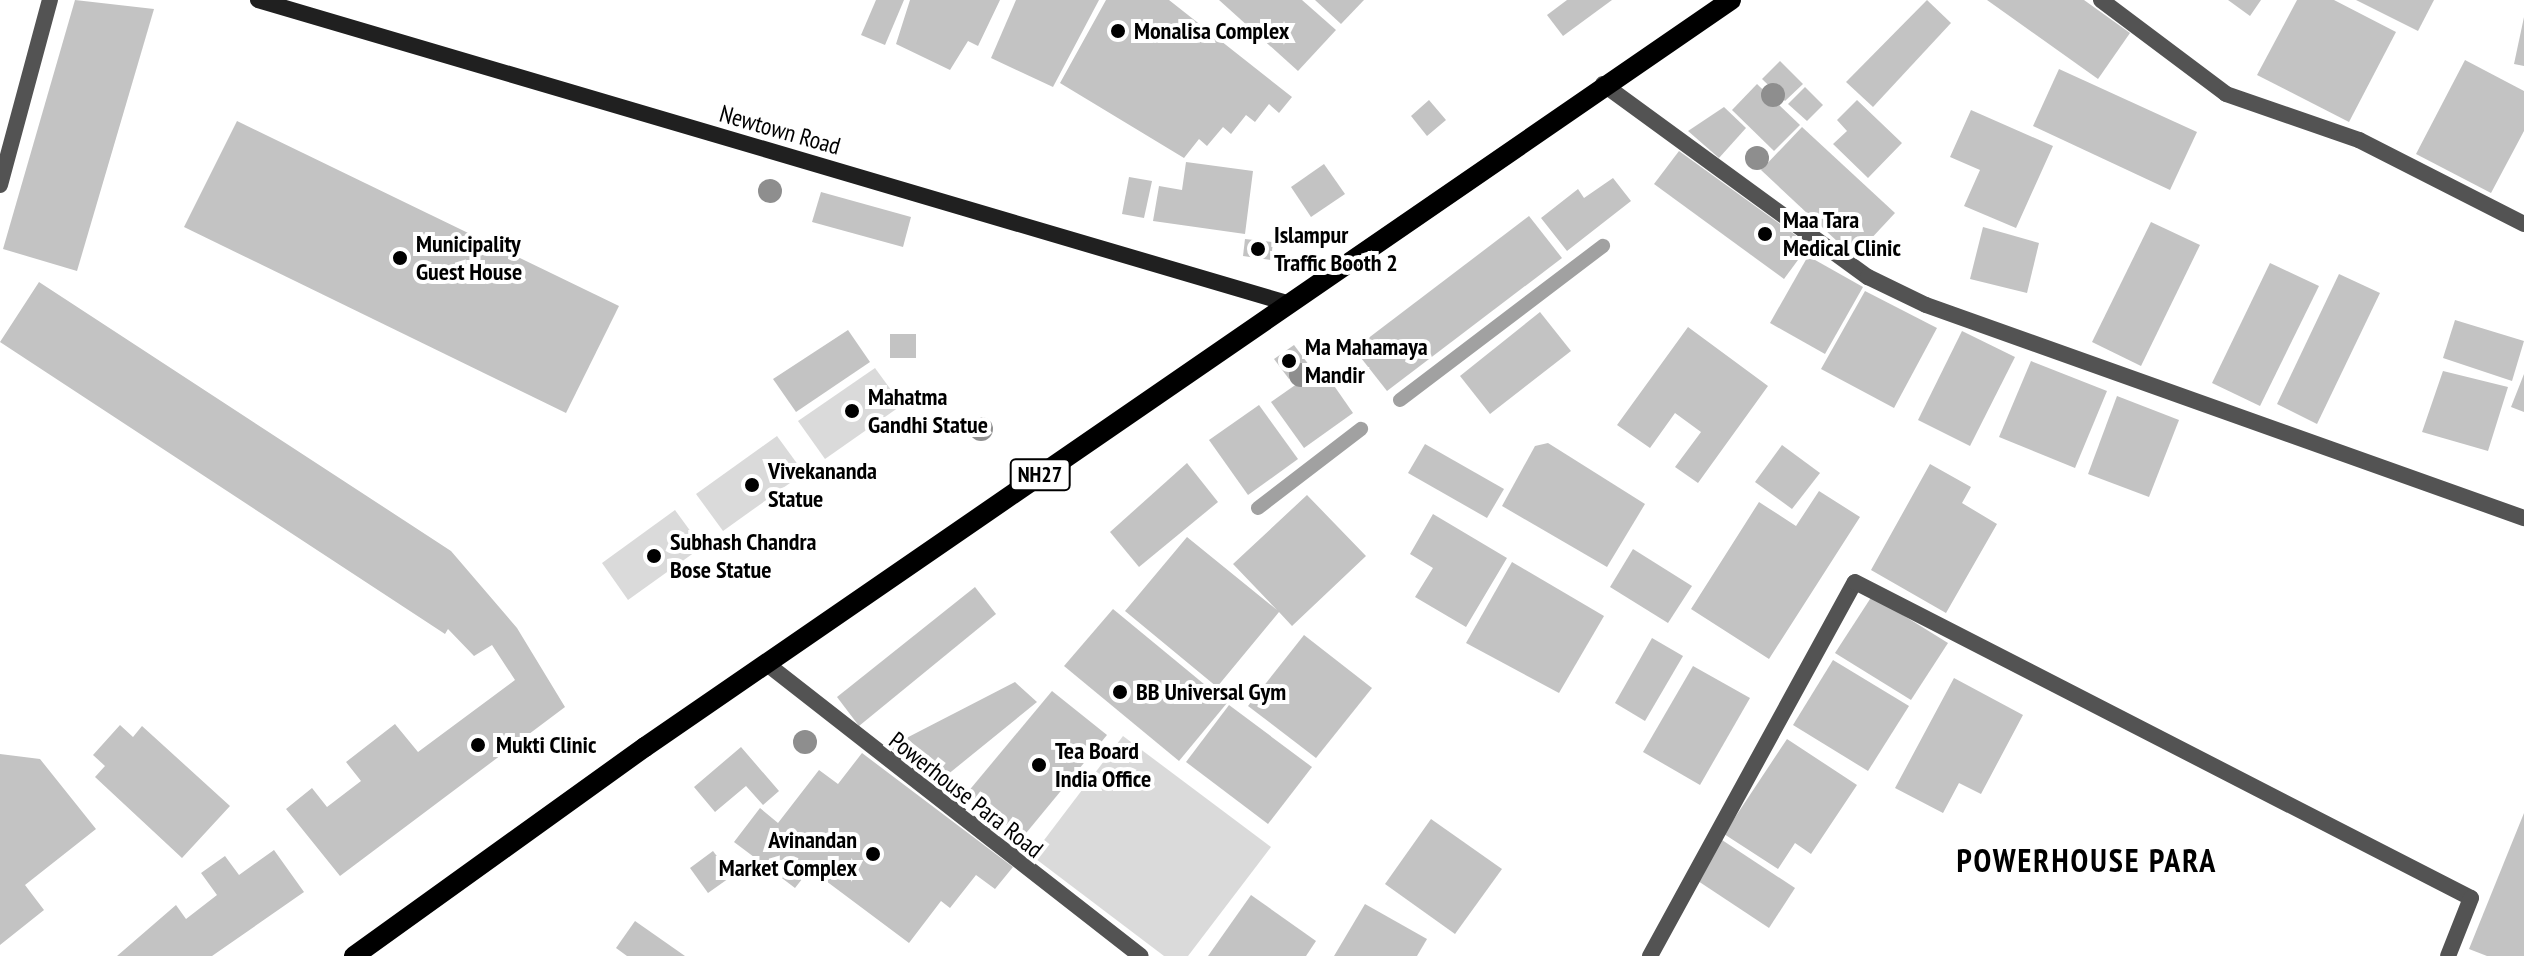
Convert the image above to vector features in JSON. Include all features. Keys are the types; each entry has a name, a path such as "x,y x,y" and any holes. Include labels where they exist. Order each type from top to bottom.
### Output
{"main road":[{"name":"NH27","path":"354,956 767,664 1290,304 1718,3"}],"street":[{"path":"0,185 50,0"},
{"name":"Newtown Road","path":"258,0 1290,304"},
{"path":"2101,0 2226,94 2359,140 2524,224"},
{"path":"1603,84 1868,277 1926,305 2524,518"},
{"path":"1650,956 1855,582 2471,898 2448,956"},
{"name":"Powerhouse Para Road","path":"767,664 1141,956"}],"shaded area":[{"path":"875,368 902,405 825,459 798,421"},
{"path":"777,436 804,473 723,531 696,494"},
{"path":"675,510 702,547 628,600 602,563"},
{"path":"1123,736 1271,847 1188,956 1164,956 1032,856"}],"building":[{"path":"75,0 154,9 77,271 3,249"},
{"path":"876,0 904,0 885,45 861,35"},
{"path":"910,0 1000,0 978,46 968,41 950,70 896,44"},
{"path":"1016,0 1099,0 1053,87 991,58"},
{"path":"1106,0 1169,0 1292,97 1279,113 1269,104 1255,122 1246,115 1231,134 1223,127 1207,146 1199,139 1184,158 1060,83"},
{"path":"1219,0 1302,0 1336,30 1298,71"},
{"path":"1315,0 1364,0 1341,24"},
{"path":"1567,0 1612,0 1563,36 1547,15"},
{"path":"1927,0 1951,23 1873,107 1846,82"},
{"path":"1987,0 2084,0 2130,33 2098,79"},
{"path":"2228,0 2261,0 2250,16"},
{"path":"2297,0 2334,0 2396,32 2349,122 2257,75"},
{"path":"2356,0 2434,0 2418,31"},
{"path":"2524,17 2524,66 2514,64"},
{"path":"2465,60 2524,91 2524,131 2491,193 2416,154"},
{"path":"1780,61 1803,84 1785,101 1762,79"},
{"path":"2059,69 2197,132 2170,190 2033,126"},
{"path":"1757,84 1800,125 1774,151 1732,110"},
{"path":"1805,87 1823,105 1807,121 1788,104"},
{"path":"1429,100 1446,120 1427,136 1411,116"},
{"path":"1857,100 1902,143 1868,178 1833,144 1847,131 1837,120"},
{"path":"1724,107 1746,128 1719,158 1688,131"},
{"path":"1971,110 2053,146 2016,228 1964,206 1980,170 1950,157"},
{"path":"237,121 619,306 566,413 184,227"},
{"path":"1802,127 1895,213 1854,257 1761,170"},
{"path":"1679,151 1809,245 1784,279 1654,184"},
{"path":"1186,162 1253,171 1245,234 1153,221 1159,186 1182,190"},
{"path":"1324,164 1345,194 1311,217 1291,187"},
{"path":"1129,177 1152,181 1144,218 1122,214"},
{"path":"1613,178 1631,201 1567,251 1541,218 1578,189 1584,198"},
{"path":"821,192 911,217 903,247 812,222"},
{"path":"1529,216 1562,258 1387,391 1354,349"},
{"path":"2151,222 2200,245 2141,366 2092,342"},
{"path":"1983,227 2039,243 2027,293 1970,279"},
{"name":"Islampur Traffic Booth 2","path":"1245,239 1273,242 1271,260 1243,256"},
{"path":"1808,256 1863,287 1825,354 1770,323"},
{"path":"2270,263 2319,286 2260,406 2212,383"},
{"path":"2339,274 2380,293 2317,424 2277,404"},
{"path":"39,282 451,551 517,628 565,707 340,876 286,809 312,788 327,807 361,781 346,762 395,724 418,752 515,680 492,645 474,656 448,629 445,634 0,342"},
{"path":"1865,291 1937,328 1894,408 1821,369"},
{"path":"1540,312 1571,351 1490,414 1460,376"},
{"path":"2455,320 2524,341 2512,381 2443,358"},
{"path":"1688,327 1768,386 1698,483 1675,467 1701,432 1675,413 1650,448 1617,425"},
{"path":"848,330 870,362 796,412 773,379"},
{"path":"1962,331 2015,357 1970,446 1918,420"},
{"path":"890,334 916,334 916,358 890,358"},
{"path":"1294,345 1309,365 1289,379 1274,359"},
{"path":"2031,361 2107,391 2075,468 1999,437"},
{"path":"1321,367 1353,413 1304,448 1271,402"},
{"path":"2443,371 2508,387 2488,451 2422,432"},
{"path":"2524,374 2524,412 2511,407"},
{"path":"2117,396 2179,420 2149,497 2088,474"},
{"path":"1259,405 1298,459 1248,495 1209,440"},
{"path":"1548,443 1645,504 1607,567 1502,506 1535,446"},
{"path":"1425,444 1504,489 1487,518 1408,473"},
{"path":"1782,445 1820,473 1792,509 1755,482"},
{"path":"1187,463 1218,502 1139,567 1110,532"},
{"path":"1930,464 1971,487 1962,503 1997,524 1946,613 1871,570"},
{"path":"1819,491 1860,517 1769,659 1691,609 1759,502 1796,526"},
{"path":"1307,495 1366,556 1292,626 1279,612 1217,687 1125,611 1187,537 1277,610 1233,564"},
{"path":"1433,514 1507,558 1466,627 1415,597 1433,568 1410,554"},
{"path":"1633,549 1692,586 1668,623 1610,587"},
{"path":"1512,562 1604,616 1559,693 1466,643"},
{"path":"975,587 996,614 859,726 837,697"},
{"path":"1872,596 1948,643 1911,700 1835,653"},
{"path":"1113,609 1227,703 1179,761 1064,666"},
{"path":"1304,635 1372,688 1316,758 1248,706"},
{"path":"1652,638 1683,656 1645,721 1615,703"},
{"path":"1833,660 1909,706 1868,771 1793,725"},
{"path":"1693,666 1750,698 1700,785 1643,752"},
{"path":"1954,678 2023,715 1981,794 1959,783 1943,813 1895,788"},
{"path":"1015,682 1037,702 936,784 889,747"},
{"path":"1052,691 1107,735 1022,838 967,793"},
{"path":"1229,705 1312,767 1268,824 1186,762"},
{"path":"120,725 133,737 142,726 230,806 182,858 95,777 105,766 93,755"},
{"path":"1787,739 1857,785 1811,854 1795,843 1778,869 1724,834"},
{"path":"741,747 779,791 763,805 746,786 715,812 694,787"},
{"name":"Avinandan Market Complex","path":"862,753 1013,867 995,889 976,875 950,908 941,901 909,943 810,869 795,888 734,842 760,808 778,823 819,770 838,784"},
{"path":"0,754 40,759 96,829 25,885 44,910 0,945"},
{"path":"2524,813 2524,956 2487,956 2469,949"},
{"path":"1431,819 1502,869 1455,934 1385,884"},
{"path":"1722,840 1795,888 1769,928 1695,879"},
{"path":"274,850 304,892 212,956 117,956 176,905 186,919 217,895 201,873 225,856 239,875"},
{"path":"713,851 732,876 708,893 690,868"},
{"path":"1251,895 1316,941 1306,956 1208,956"},
{"path":"1365,904 1427,939 1417,956 1334,956"},
{"path":"635,921 685,956 627,956 616,948"}],"waterway":[{"path":"1400,400 1603,246"},
{"path":"1258,508 1361,429"}],"place":[{"name":"Monalisa Complex","path":"1118,31"},
{"name":"Maa Tara Medical Clinic","path":"1765,234"},
{"name":"Islampur Traffic Booth 2","path":"1258,249"},
{"name":"Municipality Guest House","path":"400,258"},
{"name":"Ma Mahamaya Mandir","path":"1289,361"},
{"name":"Mahatma Gandhi Statue","path":"852,411"},
{"name":"Vivekananda Statue","path":"752,485"},
{"name":"Subhash Chandra Bose Statue","path":"654,556"},
{"name":"BB Universal Gym","path":"1120,692"},
{"name":"Mukti Clinic","path":"478,745"},
{"name":"Tea Board India Office","path":"1039,765"},
{"name":"Avinandan Market Complex","path":"873,854"}],"district":[{"name":"POWERHOUSE PARA","path":"2087,860"}]}
